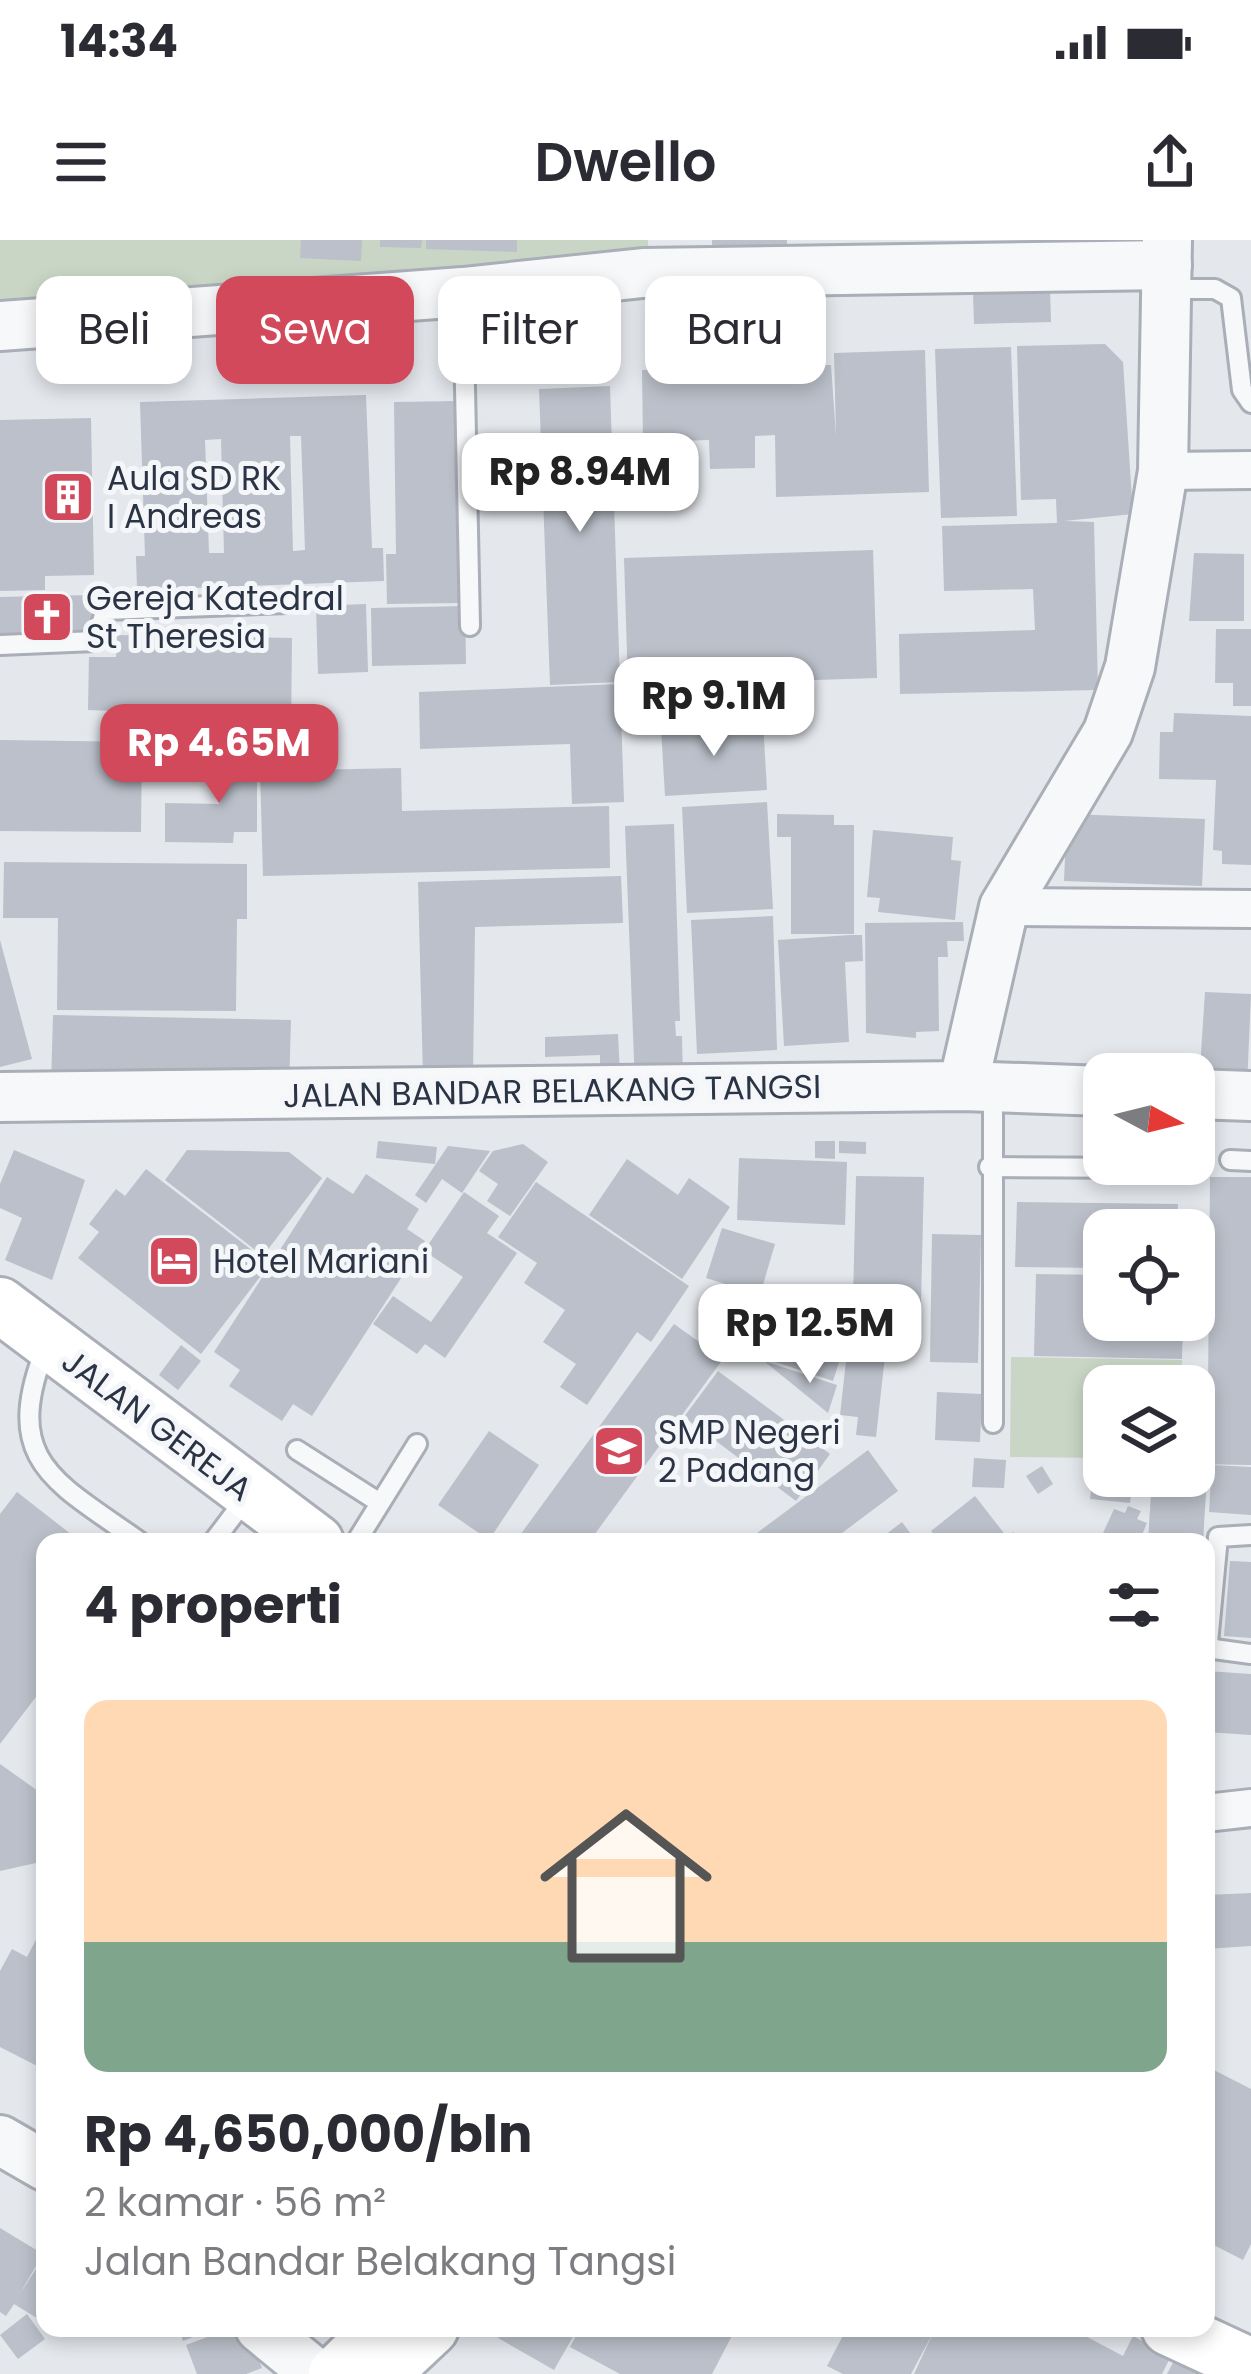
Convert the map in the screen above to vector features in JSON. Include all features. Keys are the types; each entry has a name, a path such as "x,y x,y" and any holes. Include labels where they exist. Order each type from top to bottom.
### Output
{"main road":[{"name":"JALAN GEREJA","path":"0,1305 304,1533"},
{"path":"336,2374 374,2337"},
{"path":"382,2374 421,2337"},
{"path":"1190,2337 1234,2356"}],"street":[{"path":"615,276 1167,265 1163,471 1119,706 1004,908 978,1087"},
{"path":"0,326 438,294"},
{"path":"1163,471 1251,470"},
{"path":"1004,908 1251,909"},
{"name":"JALAN BANDAR BELAKANG TANGSI","path":"0,1097 978,1087 1083,1090"},
{"path":"1215,1095 1251,1096"},
{"path":"1215,1812 1251,1808"},
{"path":"0,2140 36,2161"},
{"path":"271,2337 316,2374"}],"lane":[{"path":"1167,265 1231,298 1242,390 1251,404"},
{"path":"465,384 470,626"},
{"path":"0,645 95,641 106,610 286,603"},
{"path":"978,1087 989,1167 993,1424"},
{"path":"1230,1160 1251,1161"},
{"path":"989,1167 1083,1168"},
{"path":"48,1343 25,1384 19,1413 22,1445 37,1468 127,1533"},
{"path":"362,1533 417,1444"},
{"path":"297,1450 380,1503"},
{"path":"220,1533 250,1494"},
{"path":"1215,1576 1219,1537 1251,1535"},
{"path":"1215,1649 1251,1654"}],"green space":[{"path":"0,240 648,240 648,254 414,277 216,276 216,296 192,298 192,276 36,276 36,314 0,317"},
{"path":"1011,1357 1182,1360 1182,1365 1083,1365 1083,1458 1010,1457"}],"building":[{"path":"301,240 362,240 361,261 300,258"},
{"path":"380,240 422,240 421,248 380,247"},
{"path":"426,240 517,240 517,252 426,249"},
{"path":"712,240 787,240 787,251 712,250"},
{"path":"1050,290 1051,322 974,324 973,292"},
{"path":"1105,344 1123,362 1133,514 1064,521 1094,522 1098,690 900,694 899,634 1035,630 1033,589 944,591 942,526 1057,523 1056,499 1021,500 1017,346"},
{"path":"1011,347 1017,516 941,518 935,349"},
{"path":"925,350 929,492 776,497 775,435 755,436 755,468 710,469 709,440 643,442 642,370 645,384 826,384 826,365 831,365 836,436 834,353"},
{"path":"610,386 620,682 550,685 539,389"},
{"path":"366,395 372,548 383,548 384,581 137,590 136,556 145,556 140,402","holes":["290,436 301,436 305,550 293,551","221,439 224,553 209,553 205,440"]},
{"path":"460,401 463,603 387,604 386,554 396,554 394,402"},
{"path":"91,418 94,575 45,576 45,590 0,591 0,420"},
{"path":"873,550 877,678 628,686 624,558"},
{"path":"1194,553 1244,554 1244,621 1189,621"},
{"name":"Gereja Katedral St Theresia","path":"92,595 94,637 0,639 0,597"},
{"path":"366,604 368,672 318,674 316,606"},
{"path":"465,606 466,664 372,666 371,608"},
{"path":"1216,629 1251,629 1251,706 1233,706 1233,683 1215,683"},
{"path":"117,635 292,638 291,735 115,733 115,711 88,710 89,657 116,657"},
{"path":"620,684 624,802 572,804 570,744 420,749 419,692"},
{"path":"1174,713 1251,716 1251,865 1222,864 1222,851 1213,850 1216,780 1159,779 1160,732 1173,732"},
{"path":"763,722 767,790 665,796 661,728"},
{"path":"0,740 142,742 141,832 0,831"},
{"path":"219,753 257,753 257,832 234,832 233,843 165,842 165,803 219,804"},
{"path":"401,768 402,811 609,806 610,868 263,876 260,771"},
{"path":"767,802 773,909 687,913 682,807"},
{"path":"777,814 834,815 834,825 854,825 854,934 791,934 791,837 777,837"},
{"path":"1067,814 1205,819 1202,886 1064,881"},
{"path":"674,824 680,1021 675,1021 676,1036 682,1036 683,1083 635,1085 625,826"},
{"path":"873,830 953,837 951,860 961,861 955,920 878,912 880,898 867,897"},
{"path":"4,862 247,864 247,919 237,919 236,1011 57,1010 58,918 3,918"},
{"path":"621,876 623,923 475,927 473,1074 423,1076 418,882"},
{"path":"773,916 777,1050 697,1054 691,920"},
{"path":"963,922 964,941 947,941 948,957 938,957 939,1031 916,1032 916,1038 866,1033 865,923"},
{"path":"862,935 863,961 845,962 849,1042 784,1046 778,940"},
{"path":"0,940 32,1059 0,1067"},
{"path":"1205,992 1251,994 1247,1086 1215,1084 1215,1053 1201,1053"},
{"path":"53,1015 291,1020 289,1089 51,1085"},
{"path":"618,1034 620,1074 600,1074 600,1055 545,1057 545,1037"},
{"path":"378,1141 437,1147 435,1164 376,1158"},
{"path":"815,1141 835,1141 835,1159 815,1158"},
{"path":"839,1141 866,1142 866,1154 839,1153"},
{"path":"523,1144 548,1162 510,1216 487,1201 498,1184 479,1171 493,1151"},
{"path":"448,1146 490,1151 462,1193 442,1179 426,1203 415,1195"},
{"path":"14,1150 85,1180 52,1280 5,1260 22,1218 0,1208 0,1184"},
{"path":"187,1150 289,1152 322,1178 263,1256 165,1180"},
{"path":"739,1158 847,1162 845,1225 737,1220"},
{"path":"627,1159 678,1195 689,1178 730,1207 682,1279 589,1215"},
{"name":"Hotel Mariani","path":"146,1169 270,1264 201,1354 78,1258 99,1232 89,1224 116,1189 125,1196"},
{"path":"366,1174 419,1209 407,1229 425,1241 312,1416 293,1404 282,1421 229,1386 240,1370 214,1352 327,1177 353,1194"},
{"path":"856,1176 924,1177 920,1344 852,1342"},
{"path":"1215,1177 1251,1177 1251,1465 1215,1464 1215,1365 1208,1365 1208,1341 1215,1341 1215,1209 1210,1209 1210,1185 1215,1185"},
{"path":"536,1182 689,1286 651,1342 637,1332 587,1405 560,1387 576,1364 543,1342 565,1310 524,1283 537,1263 498,1237"},
{"path":"464,1192 499,1216 487,1233 517,1253 445,1358 425,1344 417,1354 373,1324 393,1296 431,1322 463,1277 424,1251"},
{"path":"1017,1202 1178,1204 1178,1209 1083,1209 1083,1268 1015,1267"},
{"path":"722,1228 775,1244 760,1295 706,1278"},
{"path":"932,1234 981,1235 978,1363 930,1362"},
{"path":"1036,1274 1083,1275 1083,1341 1182,1341 1182,1359 1034,1356"},
{"path":"770,1298 851,1326 841,1342 845,1343 833,1381 751,1354"},
{"name":"SMP Negeri 2 Padang","path":"674,1324 723,1359 596,1533 522,1533"},
{"path":"848,1343 886,1347 876,1437 856,1435 858,1417 840,1415"},
{"path":"181,1345 201,1361 178,1390 159,1375"},
{"path":"764,1361 837,1385 828,1413"},
{"name":"SMP Negeri 2 Padang","path":"718,1371 830,1454 796,1501 684,1417"},
{"path":"937,1392 982,1394 980,1442 935,1440"},
{"path":"489,1431 539,1465 494,1533 479,1533 438,1505"},
{"name":"SMP Negeri 2 Padang","path":"868,1450 898,1491 842,1533 757,1533"},
{"path":"974,1458 1006,1460 1004,1488 972,1487"},
{"path":"1215,1465 1251,1467 1251,1515 1209,1512 1210,1497 1215,1497"},
{"path":"1042,1466 1053,1484 1038,1494 1026,1476"},
{"path":"17,1492 69,1533 36,1533 36,1697 0,1744 0,1514"},
{"path":"975,1496 1004,1533 933,1533"},
{"path":"1090,1497 1131,1497 1130,1503"},
{"path":"1151,1497 1206,1497 1204,1533 1149,1533"},
{"path":"1128,1506 1141,1511 1137,1519 1147,1523 1143,1533 1103,1533 1114,1509 1125,1513"},
{"path":"902,1522 910,1533 888,1533"},
{"path":"1230,1561 1251,1562 1251,1638 1224,1636"},
{"path":"1215,1672 1251,1674 1251,1735 1215,1733"},
{"path":"0,1764 36,1790 36,1863 0,1871"},
{"path":"1251,1893 1251,1946 1215,1948 1215,1895"},
{"path":"36,1940 36,2065 0,2047 0,1971 12,1949 27,1957"},
{"path":"1215,2071 1251,2089 1251,2244 1243,2260 1215,2246"},
{"path":"0,2228 36,2250 36,2266 19,2295 36,2269 36,2317 14,2304 6,2316 0,2312"},
{"path":"27,2314 36,2326 36,2337 45,2339 18,2359 0,2335"},
{"path":"207,2337 248,2337 262,2368 246,2374 197,2374 186,2345"},
{"path":"499,2337 573,2337 554,2370"},
{"path":"575,2337 731,2337 712,2374 620,2374 570,2347"},
{"path":"842,2337 931,2337 911,2374 843,2374 827,2366"},
{"path":"931,2337 1087,2337 1123,2356 1135,2337 1171,2356 1162,2374 914,2374"},
{"path":"1178,2353 1206,2367 1203,2374 1167,2374"}],"place":[{"name":"Aula SD RK I Andreas","path":"68,497"},
{"name":"Gereja Katedral St Theresia","path":"47,617"},
{"name":"Hotel Mariani","path":"174,1261"},
{"name":"SMP Negeri 2 Padang","path":"619,1451"}]}
